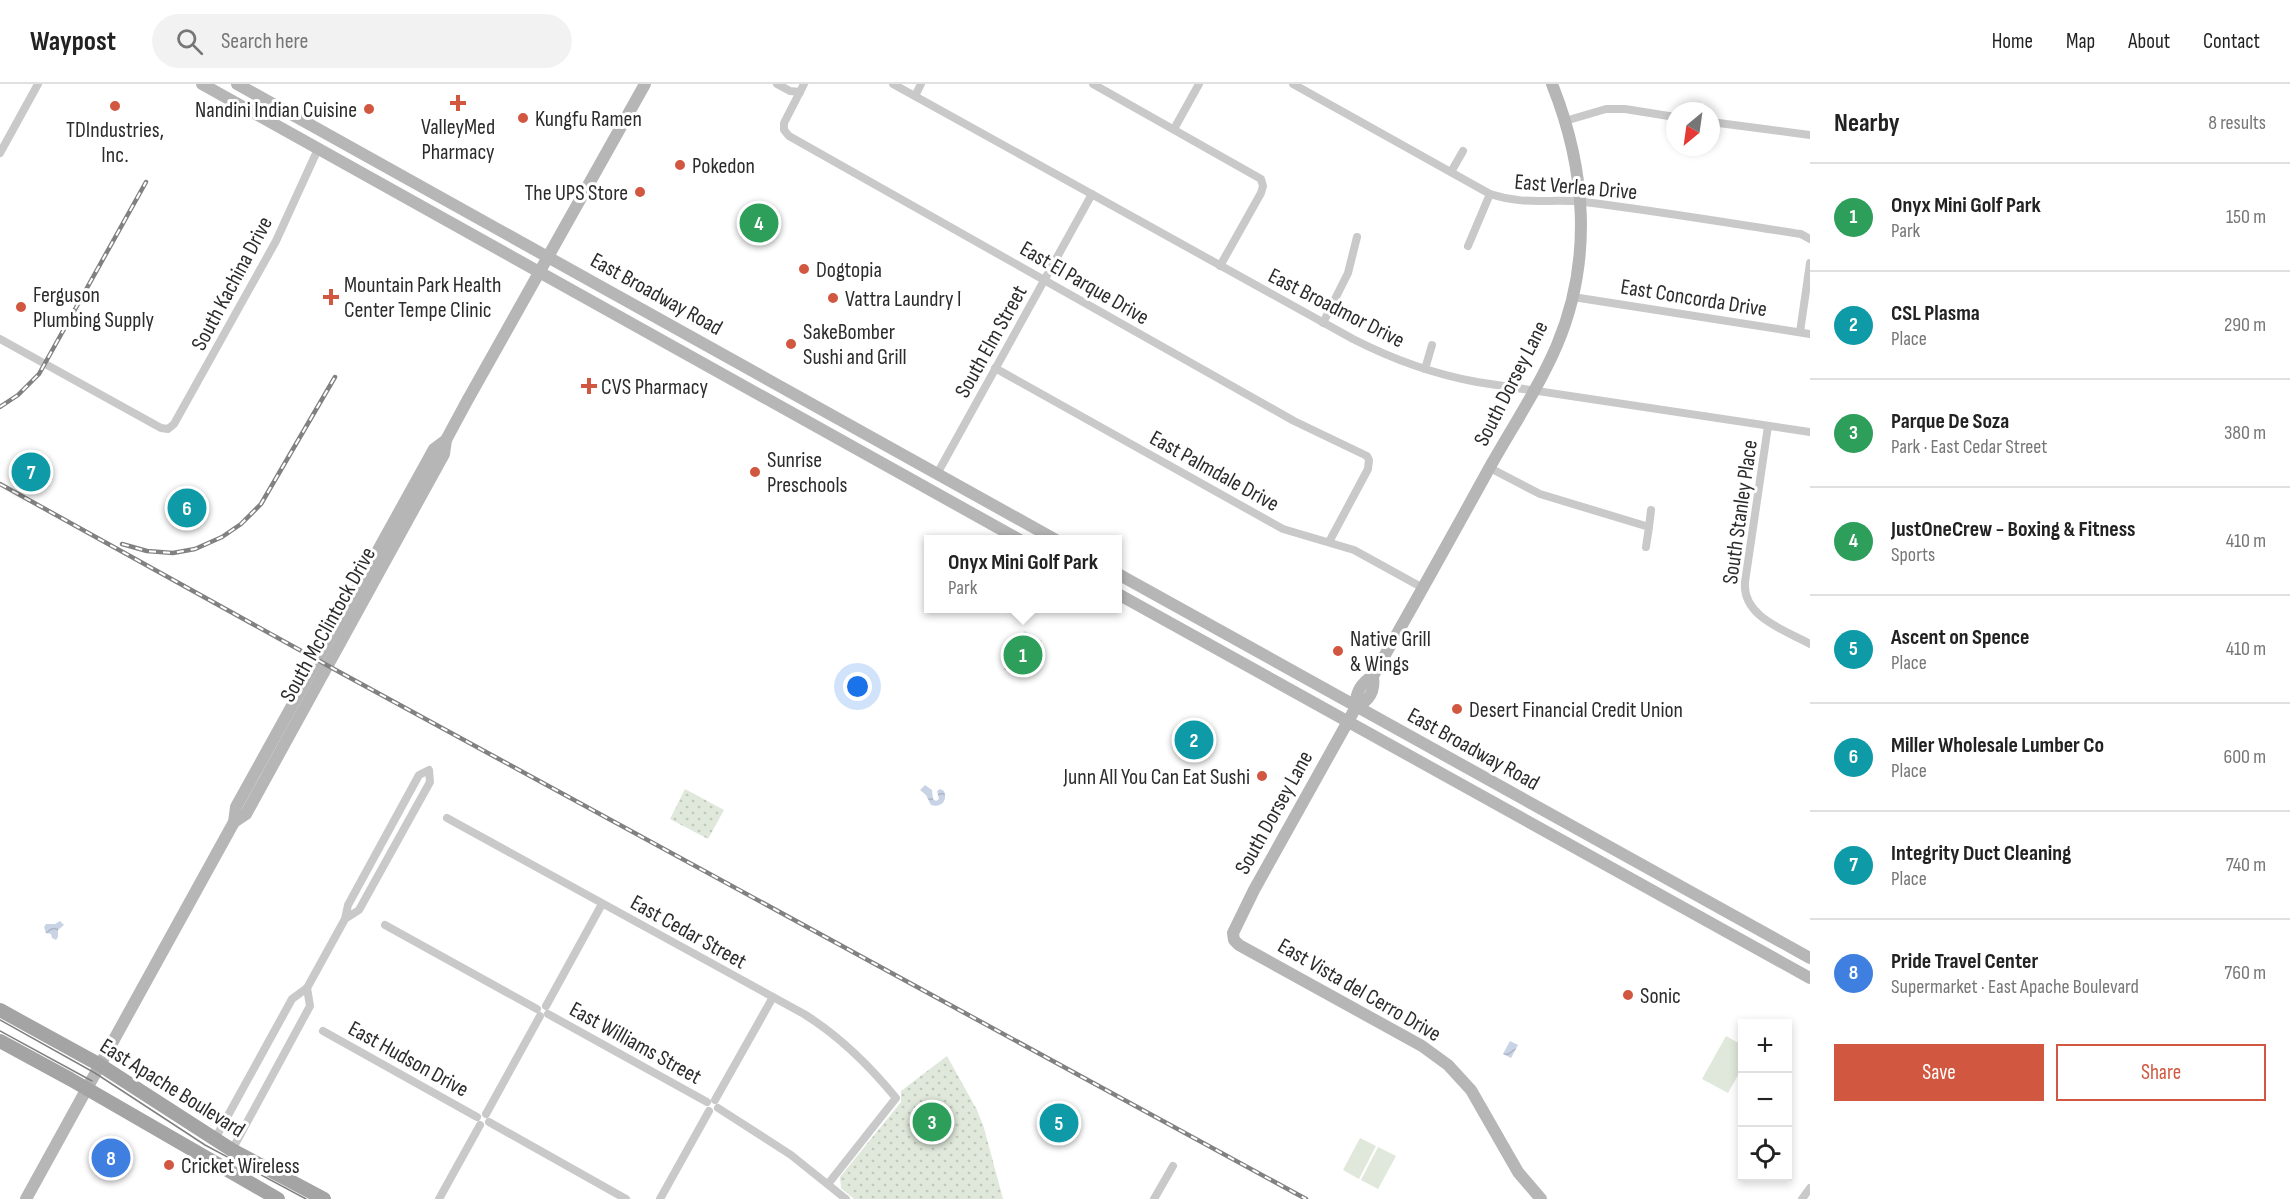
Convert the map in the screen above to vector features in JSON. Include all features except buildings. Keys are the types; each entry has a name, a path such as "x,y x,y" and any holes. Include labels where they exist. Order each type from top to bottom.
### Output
{"main road":[{"name":"East Broadway Road","path":"202,84 1011,535"},
{"name":"East Broadway Road","path":"237,84 1047,535"},
{"name":"South McClintock Drive","path":"26,1199 234,822 246,814 444,454 446,440 645,84"},
{"name":"South Dorsey Lane","path":"1234,940 1235,926 1356,706 1355,696 1363,682 1373,676 1557,345 1573,297 1581,250 1582,222 1576,165 1565,121 1552,84"},
{"path":"318,149 320,131"},
{"path":"360,172 377,172 388,177 396,173"},
{"path":"739,383 747,368"},
{"path":"929,489 937,474"},
{"name":"East Broadway Road","path":"1122,576 1810,958"},
{"path":"1136,604 1146,590"},
{"name":"East Broadway Road","path":"1122,596 1810,978"},
{"path":"1522,818 1531,803"},
{"path":"1654,890 1662,876"},
{"name":"East Vista del Cerro Drive","path":"1234,940 1422,1046 1448,1065 1479,1101 1518,1172 1540,1199"},
{"name":"East Apache Boulevard","path":"0,1010 100,1065 232,1150 324,1199"},
{"name":"East Apache Boulevard","path":"0,1041 87,1088 278,1199"}],"street":[{"path":"0,153 38,84"},
{"path":"777,84 790,91 800,87"},
{"name":"East Broadmor Drive","path":"893,84 1377,351 1425,369 1470,381 1810,432"},
{"path":"915,96 921,84"},
{"path":"1093,84 1255,174 1263,182 1261,193 1220,266"},
{"path":"1174,129 1199,84"},
{"name":"East Verlea Drive","path":"1293,84 1490,194 1509,200 1580,202 1801,234 1810,239"},
{"name":"East El Parque Drive","path":"800,87 785,119 784,130 792,138 1306,427 1359,451 1369,460 1367,473 1329,542"},
{"path":"1565,121 1606,109 1625,109 1666,116"},
{"path":"1720,123 1810,135"},
{"name":"South Kachina Drive","path":"0,339 161,428 168,429 178,416 276,241 318,149"},
{"path":"1451,172 1463,151"},
{"name":"South Elm Street","path":"937,474 1092,194"},
{"path":"1468,246 1490,194"},
{"path":"1323,323 1348,273 1357,237"},
{"path":"1800,332 1810,263"},
{"name":"East Concorda Drive","path":"1573,297 1810,334"},
{"path":"1425,369 1432,345"},
{"name":"East Palmdale Drive","path":"995,368 1283,529 1354,550 1423,588"},
{"name":"South Stanley Place","path":"1768,426 1745,582 1748,602 1761,616 1810,644"},
{"path":"1490,468 1540,494 1649,527"},
{"path":"1646,547 1651,510"},
{"path":"215,1139 292,999 307,988 345,920 348,905 419,775 429,770 430,782 359,910 345,920"},
{"name":"East Cedar Street","path":"447,818 804,1014 836,1036 867,1063 896,1098 828,1184"},
{"path":"439,1199 602,904"},
{"name":"East Williams Street","path":"385,925 712,1105 770,1140 846,1199"},
{"path":"232,1150 310,1006 307,988"},
{"path":"660,1199 773,997"},
{"name":"East Hudson Drive","path":"323,1031 626,1199"},
{"path":"1154,1199 1173,1166"},
{"path":"1802,1199 1810,1188"}],"shaded area":[{"path":"1024,631 1042,641 1021,678 1004,669"},
{"path":"685,789 724,810 708,839 670,819"},
{"path":"1726,1036 1738,1043 1738,1075 1728,1093 1702,1079"},
{"path":"947,1056 977,1110 1003,1199 854,1199 841,1188 840,1177 901,1102 901,1091"},
{"path":"1360,1138 1376,1146 1359,1179 1343,1170"},
{"path":"1378,1147 1396,1156 1378,1189 1361,1180"}],"water":[{"path":"925,785 932,790 933,799 936,801 939,799 937,791 940,789 944,791 943,803 931,805 926,795 920,790"},
{"path":"60,921 64,925 58,930 56,940 51,934 46,933 44,927 46,924 55,924"},
{"path":"1510,1041 1518,1045 1511,1058 1503,1054"}],"tram line":[{"path":"0,1020 95,1073 205,1145 306,1199"},
{"path":"0,1031 92,1081"}],"railway":[{"path":"0,407 18,395 39,374 146,182"},
{"path":"122,544 147,551 173,553 195,549 222,537 241,524 261,504 335,377"},
{"path":"0,484 343,674 1306,1199"}],"place":[{"name":"ValleyMed Pharmacy","path":"458,103"},
{"name":"TDIndustries, Inc.","path":"115,106"},
{"name":"Nandini Indian Cuisine","path":"369,109"},
{"name":"Kungfu Ramen","path":"523,118"},
{"name":"Pokedon","path":"680,165"},
{"name":"The UPS Store","path":"640,192"},
{"name":"JustOneCrew - Boxing & Fitness","path":"759,223"},
{"name":"Dogtopia","path":"804,269"},
{"name":"Mountain Park Health Center Tempe Clinic","path":"331,297"},
{"name":"Vattra Laundry I","path":"833,298"},
{"name":"Ferguson Plumbing Supply","path":"21,307"},
{"name":"SakeBomber Sushi and Grill","path":"791,344"},
{"name":"CVS Pharmacy","path":"589,386"},
{"name":"Integrity Duct Cleaning","path":"31,472"},
{"name":"Sunrise Preschools","path":"755,472"},
{"name":"Miller Wholesale Lumber Co","path":"187,508"},
{"name":"Native Grill & Wings","path":"1338,651"},
{"name":"Onyx Mini Golf Park","path":"1023,655"},
{"name":"Desert Financial Credit Union","path":"1457,709"},
{"name":"CSL Plasma","path":"1194,740"},
{"name":"Junn All You Can Eat Sushi","path":"1262,776"},
{"name":"Sonic","path":"1628,995"},
{"name":"Parque De Soza","path":"932,1122"},
{"name":"Ascent on Spence","path":"1059,1123"},
{"name":"Pride Travel Center","path":"111,1158"},
{"name":"Cricket Wireless","path":"169,1165"}]}
